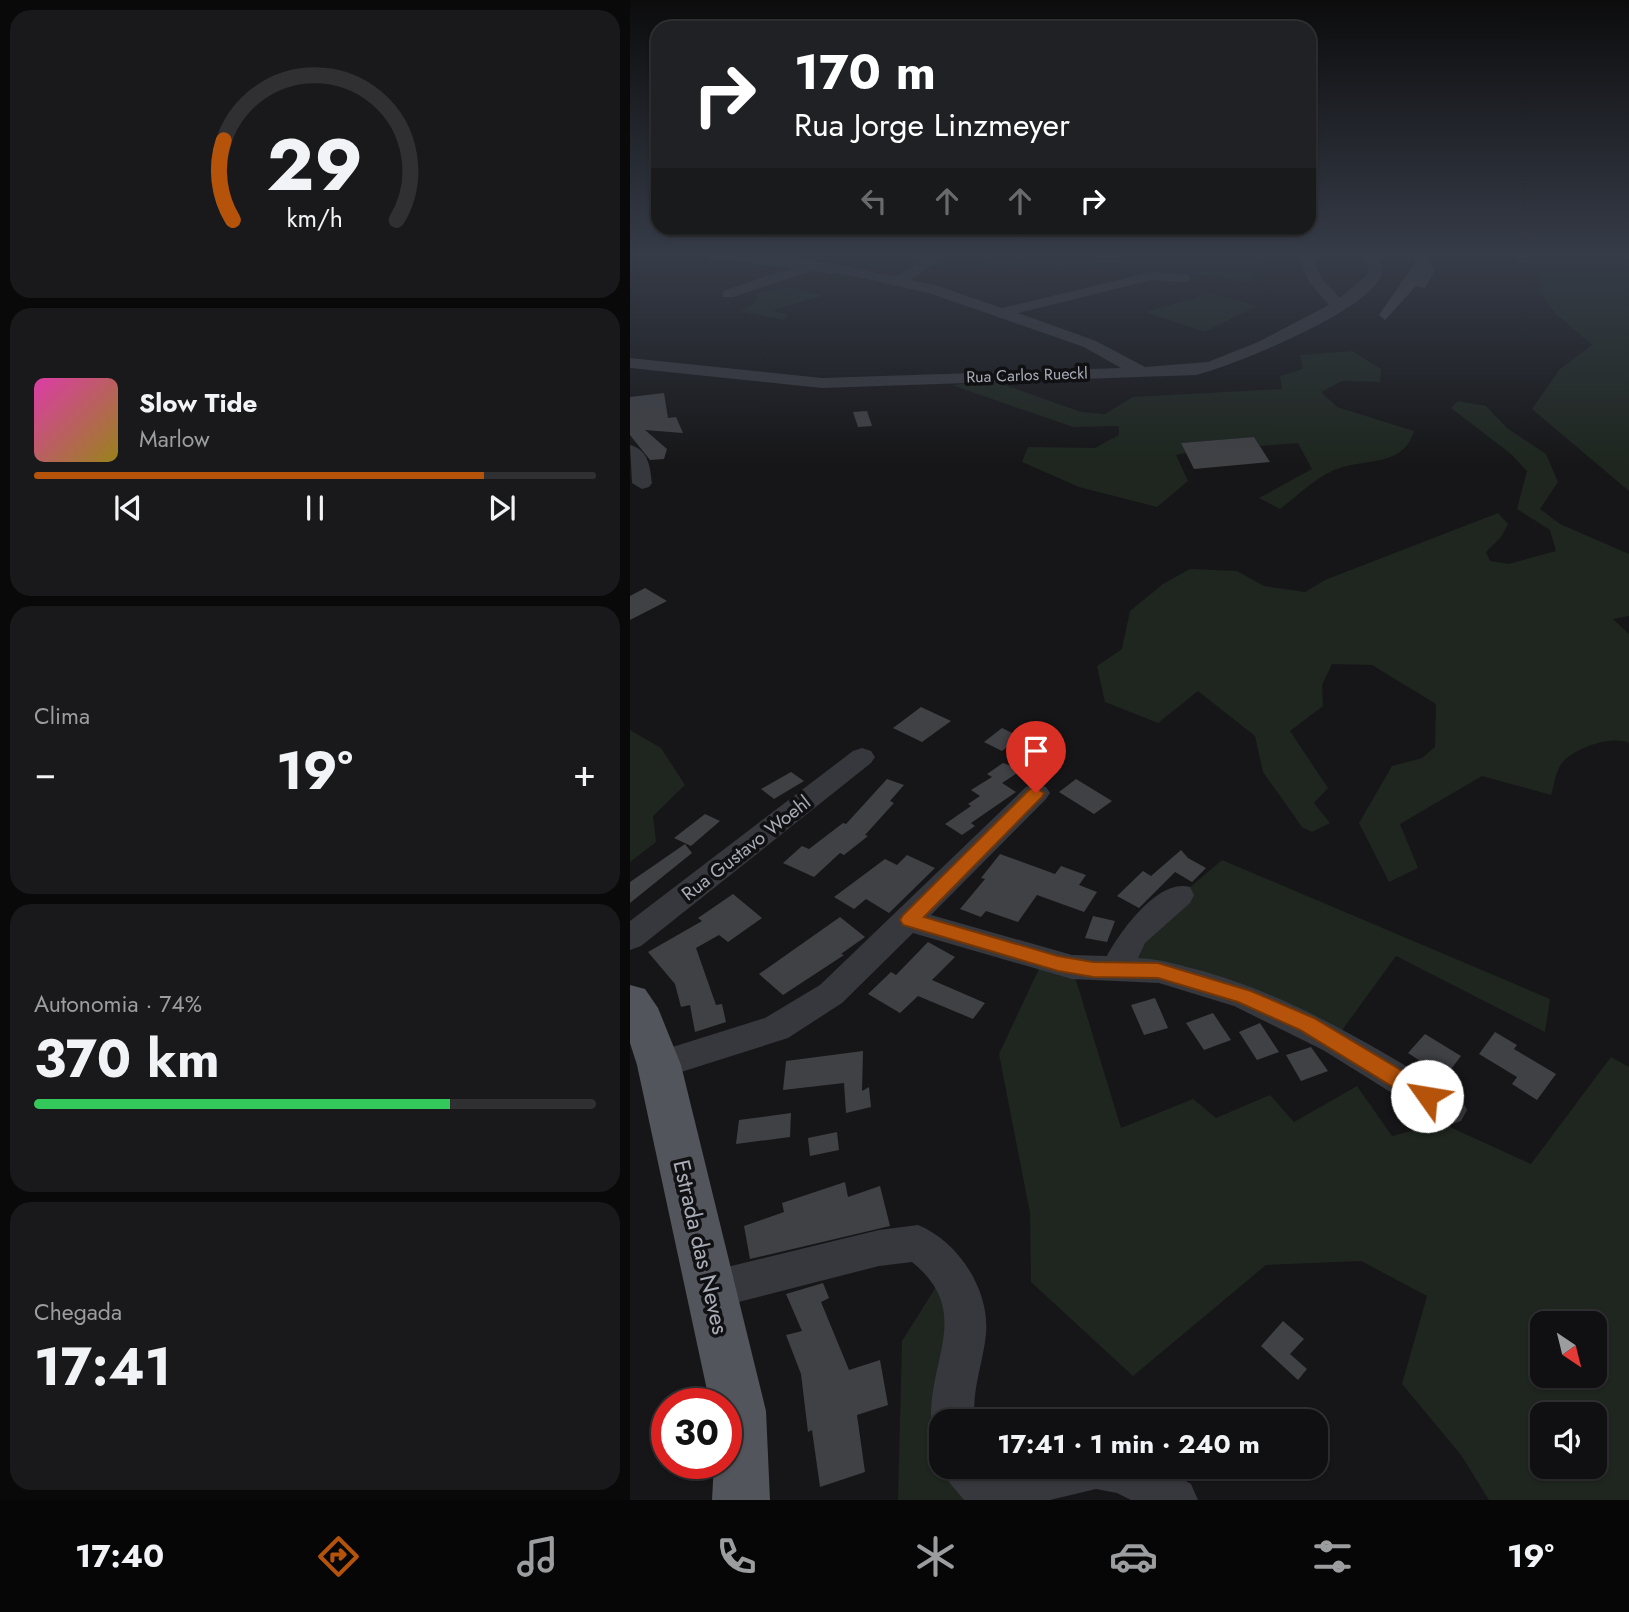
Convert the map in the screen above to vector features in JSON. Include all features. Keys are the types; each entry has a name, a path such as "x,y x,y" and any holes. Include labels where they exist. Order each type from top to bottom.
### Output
{"main road":[{"name":"Estrada das Neves","path":"630,1001 642,1020 659,1065 739,1411 743,1449 740,1500"}],"street":[{"path":"1036,324 1090,344 1142,372"},
{"name":"Rua Carlos Rueckl","path":"630,363 830,383 1196,370 1223,363 1302,324"},
{"path":"630,451 640,461 642,483"},
{"name":"Rua Gustavo Woehl","path":"630,938 862,758"},
{"path":"659,1065 753,1037 804,1012 851,978 1036,793"},
{"path":"1116,969 1135,935 1179,895"},
{"path":"909,920 1043,960 1082,968 1177,975 1272,1008 1335,1040 1449,1110"},
{"path":"711,1290 879,1248 918,1243 933,1253 964,1303 965,1343 957,1371 954,1409"},
{"path":"974,1479 993,1491 1038,1479"},
{"path":"1135,1479 1175,1500"}],"shaded area":[{"path":"1181,324 1221,324 1205,332"},
{"path":"1568,324 1629,324 1629,491 1532,409 1560,369 1592,345"},
{"path":"1352,351 1381,369 1380,382 1342,381 1321,392 1337,407 1414,431 1409,443 1391,457 1325,474 1280,509 1259,498 1312,469 1298,443 1260,446 1254,437 1181,443 1186,453 1176,455 1188,481 1157,507 1079,487 1022,462 1028,447 1095,448 1119,435 1119,426 1073,427 952,385 993,381 1081,412 1105,414 1133,397 1282,389 1280,376 1303,369 1300,355"},
{"path":"1458,401 1486,406 1507,428 1546,454 1558,482 1540,509 1560,524 1629,554 1629,616 1613,619 1629,634 1629,743 1603,742 1575,752 1560,766 1551,795 1482,776 1400,824 1418,868 1389,882 1359,823 1392,766 1422,758 1435,747 1436,704 1372,665 1332,664 1322,685 1323,706 1290,731 1328,788 1314,803 1330,823 1312,832 1302,827 1263,772 1255,736 1198,691 1158,723 1105,702 1097,666 1122,649 1130,611 1163,584 1190,569 1237,571 1264,586 1305,592 1325,580 1498,513 1508,524 1501,537 1486,552 1490,561 1509,564 1556,551 1550,530 1517,509 1527,471 1511,454 1451,408"},
{"path":"630,730 661,748 685,785 653,816 656,842 630,862"},
{"path":"1222,860 1550,999 1545,1032 1396,956 1335,1040 1138,969 1134,935"},
{"path":"1043,960 1072,967 1121,1128 1193,1099 1216,1118 1270,1095 1294,1122 1357,1086 1392,1136 1441,1123 1531,1164 1611,1057 1629,1067 1629,1500 1489,1500 1461,1455 1402,1384 1427,1296 1361,1261 1266,1265 1133,1376 1031,1282 1030,1213 999,1054"},
{"path":"946,1271 943,1409 929,1409 929,1479 974,1479 1020,1500 898,1500 902,1341"}],"building":[{"path":"664,393 668,418 676,417 683,433 645,430 667,449 664,459 650,460 630,435 630,397"},
{"path":"867,411 872,426 858,427 853,412"},
{"path":"1254,437 1270,462 1194,469 1181,443"},
{"path":"645,588 667,601 630,620 630,596"},
{"path":"921,707 951,721 922,742 893,728"},
{"path":"1002,728 1020,737 1002,751 984,742"},
{"path":"1003,763 1022,770 1002,783 1016,792 971,823 975,826 962,835 945,824 971,806 968,804 980,796 971,790 992,777 987,774"},
{"path":"791,772 804,781 774,799 761,789"},
{"path":"887,779 904,785 890,801 894,803 865,835 868,836 844,855 840,853 814,877 783,863 802,846 809,849 843,823 846,824"},
{"path":"1076,779 1112,801 1094,814 1059,792"},
{"path":"705,814 720,821 691,846 674,838"},
{"path":"685,844 692,853 630,903 630,882"},
{"path":"1181,850 1188,858 1206,868 1192,882 1175,872 1139,908 1117,896 1143,871 1151,876"},
{"path":"1000,854 1055,874 1061,866 1086,875 1079,885 1097,892 1084,912 1037,895 1018,922 986,911 981,917 960,909 985,879 981,878"},
{"path":"907,855 935,868 889,913 866,899 854,909 834,897 885,859 897,865"},
{"path":"733,894 762,918 728,942 719,935 696,948 716,1005 722,1004 726,1022 695,1032 690,1005 681,1007 675,984 648,952 702,921 698,918"},
{"path":"1093,916 1115,921 1107,942 1085,938"},
{"path":"840,917 865,937 841,954 844,955 783,995 759,974"},
{"path":"928,942 955,957 932,980 985,1003 973,1019 918,996 900,1013 868,994 891,972 896,975"},
{"path":"1155,998 1168,1028 1144,1035 1131,1005"},
{"path":"1213,1013 1231,1040 1204,1050 1186,1023"},
{"path":"1260,1023 1279,1052 1257,1060 1239,1032"},
{"path":"1495,1032 1517,1045 1514,1049 1556,1074 1537,1100 1512,1084 1517,1077 1479,1054"},
{"path":"1425,1034 1461,1056 1445,1077 1408,1053"},
{"path":"1311,1047 1328,1071 1301,1081 1286,1055"},
{"path":"863,1051 862,1091 869,1087 871,1107 846,1113 844,1083 783,1090 786,1061"},
{"path":"791,1113 790,1137 736,1144 739,1120"},
{"path":"837,1132 839,1150 810,1156 808,1138"},
{"path":"845,1182 848,1197 880,1186 890,1226 750,1259 744,1226 784,1212 782,1203"},
{"path":"823,1283 829,1298 821,1302 849,1370 880,1360 888,1405 857,1415 865,1472 820,1487 812,1430 808,1432 801,1374 786,1335 802,1331 786,1294"},
{"path":"1283,1321 1304,1339 1290,1354 1307,1369 1298,1380 1261,1346"}],"route":[{"path":"1036,793 909,920 1058,964 1093,969 1158,971 1244,996 1307,1024 1427,1096"}]}
